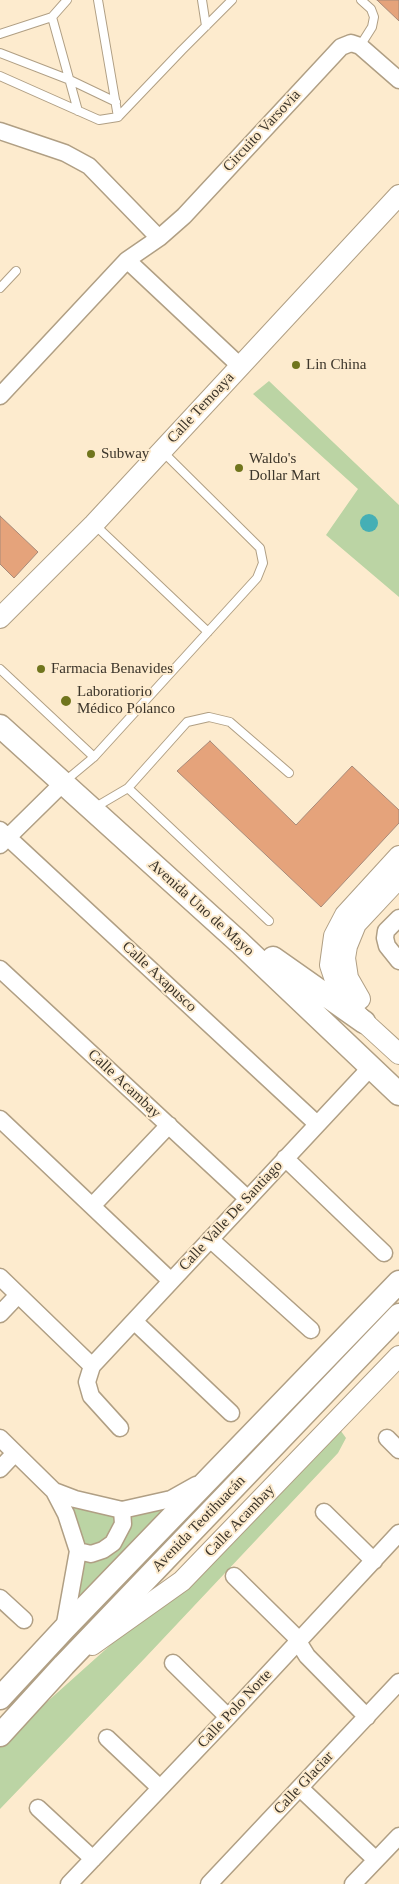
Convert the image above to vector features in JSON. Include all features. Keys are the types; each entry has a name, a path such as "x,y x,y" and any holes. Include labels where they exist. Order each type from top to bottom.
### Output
{"main road":[{"name":"Avenida Uno de Mayo","path":"0,726 223,928 399,1094"},
{"path":"223,928 265,952 364,1022"},
{"name":"Avenida Teotihuacán","path":"0,1698 64,1629 398,1284"},
{"name":"Avenida Teotihuacán","path":"0,1735 64,1665 399,1315"}],"street":[{"name":"Circuito Varsovia","path":"0,396 127,260 158,238 184,216 341,47 351,43 360,46"},
{"path":"360,46 399,80"},
{"path":"0,131 65,153 89,166 158,238"},
{"name":"Calle Temoaya","path":"0,618 94,524 399,195"},
{"path":"127,260 240,366"},
{"path":"2,837 63,783"},
{"name":"Calle Axapusco","path":"2,837 317,1124"},
{"path":"390,1037 364,1022 348,1005 337,986 330,965 331,946 338,925 399,856"},
{"path":"399,878 356,924 347,946 345,958 348,978 358,996 390,1037 399,1054"},
{"path":"399,918 386,931 385,938 387,946 399,961"},
{"name":"Calle Acambay","path":"0,969 248,1199"},
{"name":"Calle Valle De Santiago","path":"92,1366 371,1067"},
{"path":"0,1119 171,1281"},
{"path":"93,1206 169,1125"},
{"path":"285,1158 384,1253"},
{"path":"210,1239 311,1330"},
{"path":"0,1277 92,1366 87,1382 91,1396 120,1428"},
{"path":"0,1314 18,1295"},
{"path":"134,1321 230,1413"},
{"name":"Calle Acambay","path":"64,1665 182,1581 399,1356"},
{"path":"0,1438 54,1491 66,1514 78,1551 64,1629"},
{"path":"386,1438 399,1450"},
{"path":"0,1469 15,1453"},
{"path":"54,1491 75,1499 122,1510 171,1499 213,1476"},
{"path":"78,1551 91,1554 103,1550 112,1543 123,1524 122,1510"},
{"path":"324,1512 374,1561"},
{"name":"Calle Polo Norte","path":"69,1884 399,1533"},
{"path":"234,1576 294,1635 307,1656 367,1717"},
{"path":"0,1598 24,1620"},
{"path":"173,1663 228,1716"},
{"name":"Calle Glaciar","path":"209,1884 399,1682"},
{"path":"107,1738 160,1788"},
{"path":"300,1788 376,1860"},
{"path":"38,1808 93,1859"},
{"path":"353,1884 399,1836"}],"lane":[{"path":"0,34 52,17 67,0"},
{"path":"98,0 118,117"},
{"path":"202,0 206,26"},
{"path":"0,76 98,120 118,117 232,0"},
{"path":"360,46 372,27 374,17 371,9 361,0"},
{"path":"52,17 78,111"},
{"path":"0,53 70,80 116,102"},
{"path":"0,288 16,271"},
{"path":"63,783 94,757 208,632 257,578 263,563 260,548 162,450"},
{"path":"94,524 208,632"},
{"path":"0,669 94,757"},
{"path":"92,810 128,788 187,722 208,717 230,722 288,772"},
{"path":"128,788 269,921"}],"green space":[{"path":"269,381 399,505 399,597 326,535 358,489 253,394"},
{"path":"338,1427 346,1438 338,1453 0,1809 0,1744 115,1641"},
{"path":"72,1505 115,1515 116,1523 105,1545 85,1547 70,1507"},
{"path":"168,1508 76,1613 80,1554 91,1556 125,1516"}],"water":[{"path":"365,514 373,514 378,519 376,530 365,532 360,527 360,519"}],"building":[{"path":"377,0 399,0 399,21"},
{"path":"0,516 38,552 14,578 0,564"},
{"path":"210,741 296,825 352,766 399,810 399,823 321,907 177,771"}],"place":[{"name":"Lin China","path":"296,365"},
{"name":"Subway","path":"91,454"},
{"name":"Waldo's Dollar Mart","path":"239,468"},
{"name":"Farmacia Benavides","path":"41,669"},
{"name":"Laboratiorio Médico Polanco","path":"66,701"}]}
